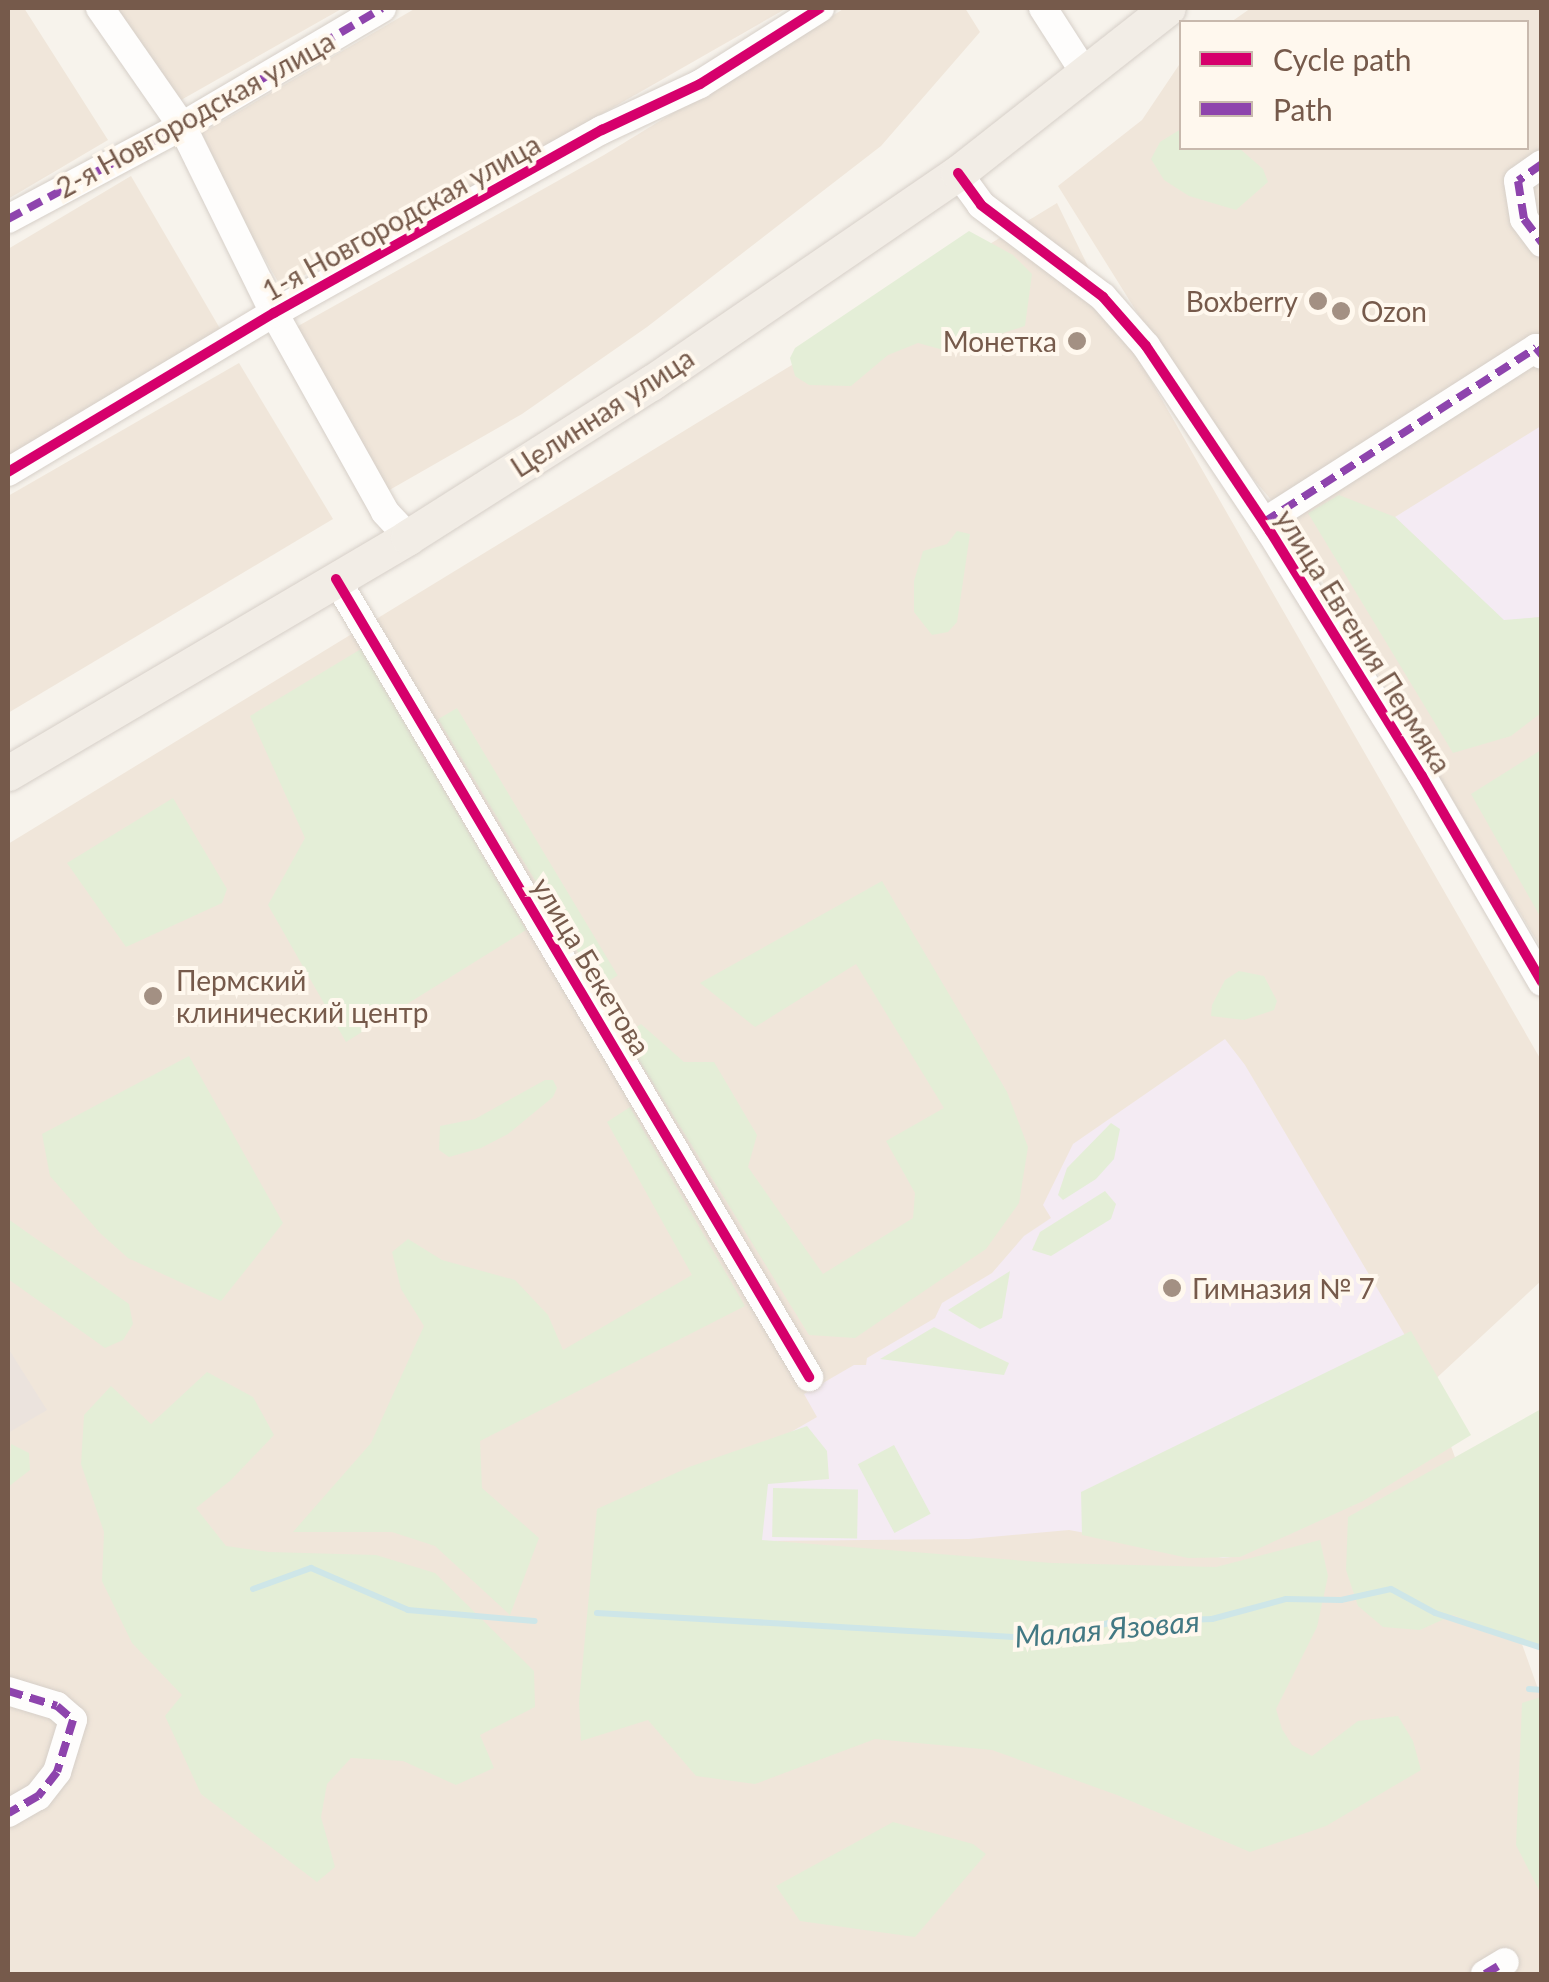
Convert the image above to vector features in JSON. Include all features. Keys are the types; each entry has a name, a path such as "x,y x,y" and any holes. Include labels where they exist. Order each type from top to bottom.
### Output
{"main road":[{"name":"Целинная улица","path":"8,773 408,537 651,382 958,173 1168,8"}],"street":[{"path":"100,8 182,126 274,313 386,512 408,537"},
{"name":"2-я Новгородская улица","path":"8,219 182,126 382,8"},
{"name":"1-я Новгородская улица","path":"8,472 274,313 602,130 700,84 820,8"},
{"path":"1043,8 1086,76"},
{"path":"1542,164 1518,180 1524,219 1542,243"},
{"name":"улица Евгения Пермяка","path":"958,173 981,205 1114,310 1146,346 1264,522 1430,790 1542,982"},
{"path":"1264,522 1536,348 1542,355"},
{"name":"улица Бекетова","path":"336,578 808,1377"},
{"path":"8,1691 57,1706 73,1720 57,1772 38,1796 8,1813"}],"shaded area":[{"path":"8,8 24,8 108,140 8,199"},
{"path":"114,8 343,8 174,104"},
{"path":"416,8 787,8 437,208 281,287 195,137"},
{"path":"845,8 965,8 980,32 881,146 647,327 522,414 386,492 291,330 604,155"},
{"path":"1251,8 1541,8 1541,948 1280,510 1208,426 1058,186 1142,120 1179,65 1179,150 1529,150 1529,20 1234,20"},
{"path":"131,176 222,332 8,458 8,249"},
{"path":"1057,203 1103,297 1541,1060 1541,1281 1429,1385 1541,1697 1541,1974 8,1974 8,844"},
{"path":"239,363 333,519 8,713 8,496"},
{"path":"1541,426 1541,617 1504,621 1395,517"},
{"name":"Гимназия № 7","path":"1225,1039 1245,1065 1464,1435 1240,1556 1223,1558 1069,1530 969,1539 754,1541 734,1465 817,1417 804,1394 854,1365 866,1365 867,1358 935,1318 942,1303 992,1273 1024,1236 1051,1218 1043,1205 1073,1144"},
{"path":"8,1348 47,1410 8,1433"}],"green space":[{"path":"1179,130 1179,150 1241,150 1263,169 1268,182 1236,210 1189,196 1164,180 1151,159 1160,142"},
{"path":"969,231 1013,255 1032,274 1025,326 947,351 918,343 888,355 851,386 809,385 795,376 790,358 795,348"},
{"path":"1339,495 1395,517 1504,620 1541,617 1541,713 1511,736 1453,753 1308,513"},
{"path":"957,531 970,534 957,622 948,632 932,635 914,612 914,581 923,551 947,544"},
{"path":"361,649 526,930 346,1042 268,905 305,838 250,716"},
{"path":"457,708 618,975 599,987 438,719"},
{"path":"1541,750 1541,918 1471,794"},
{"path":"173,798 227,889 222,903 126,947 67,863"},
{"path":"882,881 1007,1092 1028,1147 1019,1203 986,1249 855,1338 809,1335 624,1036 641,1024 684,1062 714,1062 757,1135 748,1167 823,1274 913,1218 915,1193 886,1141 944,1108 856,964 755,1027 700,983"},
{"path":"1239,971 1264,976 1277,1001 1274,1010 1244,1020 1211,1016 1212,1005 1225,980"},
{"path":"189,1056 283,1223 221,1301 128,1258 100,1233 50,1176 42,1134"},
{"path":"545,1080 553,1080 557,1088 553,1097 508,1134 481,1148 449,1157 439,1150 440,1126 475,1119"},
{"path":"630,1107 745,1306 480,1441 482,1488 539,1538 510,1615 435,1546 392,1532 293,1532 371,1443 424,1326 401,1289 392,1252 408,1239 442,1260 515,1280 548,1315 563,1350 692,1275 607,1122"},
{"path":"1111,1123 1120,1129 1114,1159 1096,1179 1063,1200 1058,1195 1067,1168"},
{"path":"1105,1191 1116,1204 1111,1219 1051,1256 1032,1250 1040,1232"},
{"path":"8,1219 129,1304 133,1324 123,1340 105,1348 8,1279"},
{"path":"1010,1271 1002,1318 980,1329 948,1310"},
{"path":"934,1327 1009,1363 1004,1375 880,1359"},
{"path":"1411,1331 1471,1435 1363,1501 1240,1557 1188,1558 1082,1535 1081,1492"},
{"path":"207,1372 253,1397 274,1435 231,1480 196,1508 226,1546 269,1552 376,1555 435,1573 534,1671 535,1707 480,1735 494,1768 456,1785 403,1761 351,1758 327,1784 321,1817 335,1867 317,1882 201,1794 165,1716 182,1695 132,1643 102,1581 104,1532 81,1464 84,1415 111,1386 151,1424"},
{"path":"1541,1409 1541,1649 1453,1615 1420,1630 1383,1627 1358,1606 1346,1570 1348,1517"},
{"path":"807,1426 827,1451 829,1479 768,1484 762,1540 1052,1563 1216,1567 1320,1540 1328,1576 1317,1627 1276,1709 1282,1729 1292,1745 1312,1756 1358,1721 1398,1716 1413,1741 1421,1770 1326,1826 1250,1852 1117,1795 992,1750 875,1739 755,1784 696,1776 648,1720 581,1741 579,1702 597,1509 689,1467"},
{"path":"11,1444 29,1453 30,1470 8,1487"},
{"path":"894,1445 931,1514 894,1533 858,1464"},
{"path":"773,1488 858,1489 857,1538 772,1537"},
{"path":"1542,1697 1541,1894 1516,1845 1522,1703"},
{"path":"893,1822 973,1844 986,1854 915,1937 800,1921 776,1886"}],"waterway":[{"path":"253,1589 311,1568 408,1610 535,1621"},
{"name":"Малая Язовая","path":"597,1613 1045,1639 1109,1623 1212,1619 1286,1599 1341,1600 1391,1589 1435,1613 1542,1648"},
{"name":"Малая Язовая","path":"1529,1689 1542,1690"}],"marked path":[{"path":"8,219 182,126 382,8"},
{"path":"1542,164 1518,181 1524,219 1542,243"},
{"path":"1264,522 1536,348 1542,355"},
{"path":"8,1691 57,1706 73,1720 57,1772 38,1796 8,1813"},
{"path":"1485,1974 1505,1962"}],"cycle path":[{"path":"8,472 274,313 602,130 700,84 820,8"},
{"path":"958,173 981,205 1103,297 1146,346 1270,531 1422,776 1542,982"},
{"path":"336,579 809,1377"}],"place":[{"name":"Boxberry","path":"1318,301"},
{"name":"Ozon","path":"1341,311"},
{"name":"Монетка","path":"1077,341"},
{"name":"Пермский клинический центр","path":"153,996"},
{"name":"Гимназия № 7","path":"1172,1288"}]}
